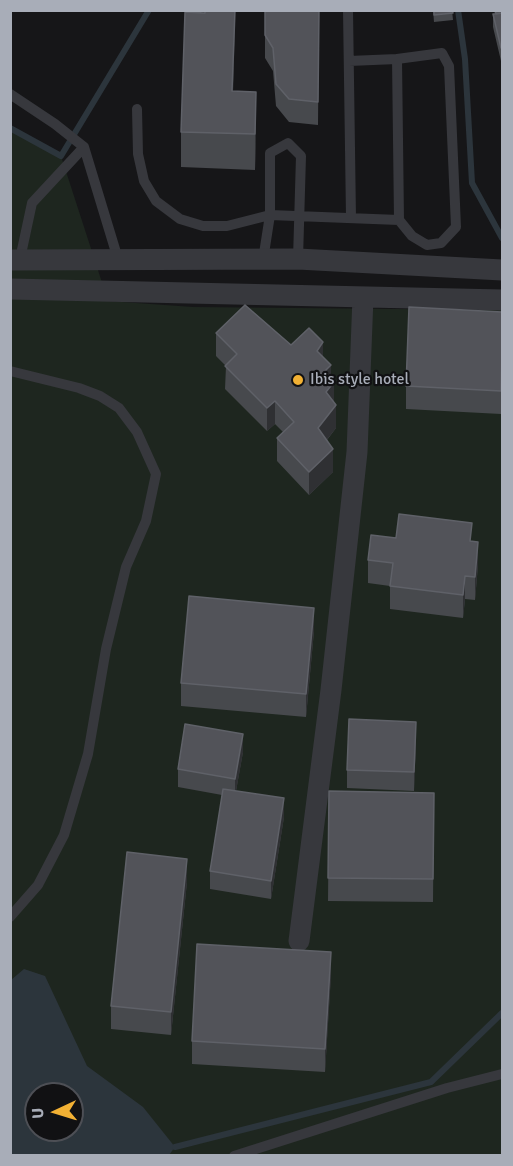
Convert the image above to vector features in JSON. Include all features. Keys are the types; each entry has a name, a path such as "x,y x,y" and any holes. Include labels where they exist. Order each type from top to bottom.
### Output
{"street":[{"path":"497,270 298,259 15,260 15,289 497,300"},
{"path":"262,260 263,293"},
{"path":"299,941 331,690 356,464 363,297"}],"lane":[{"path":"348,10 351,218"},
{"path":"349,61 396,59 442,53 449,66 456,227 441,243 427,245 412,236 399,220 396,59"},
{"path":"10,94 80,144 118,259"},
{"path":"137,110 138,154 144,181 156,201 180,219 203,226 227,226 270,215 399,220"},
{"path":"262,260 270,215 270,153 288,143 301,156 298,259"},
{"path":"15,260 32,203 80,144"},
{"path":"10,371 79,388 100,396 119,408 137,432 156,474 146,521 126,567 106,649 88,754 64,835 38,885 10,917"},
{"path":"234,1155 447,1088 502,1074"}],"shaded area":[{"path":"10,128 61,156 108,301 193,307 502,310 502,1155 11,1155"},
{"path":"24,969 45,976 87,1066 143,1107 175,1147 169,1155 11,1155 11,980"}],"building":[{"path":"205,10 235,10 232,91 256,92 255,134 181,132 185,12 205,13"},
{"path":"265,10 319,10 318,102 289,99 276,84 273,48 265,35"},
{"path":"434,10 452,10 453,13 434,15"},
{"path":"495,10 502,10 502,13 496,14"},
{"path":"502,13 502,47 501,48 493,14"},
{"path":"245,305 291,345 309,328 323,342 317,351 331,365 325,371 334,382 326,392 336,405 318,428 333,449 309,472 277,438 294,422 275,401 267,408 225,366 237,354 216,333"},
{"path":"409,307 502,312 501,391 406,386"},
{"path":"399,514 472,523 470,541 478,542 475,577 465,576 463,595 390,586 393,563 368,560 371,535 396,538"},
{"path":"189,596 314,608 306,694 181,683"},
{"path":"349,719 416,722 414,772 347,770"},
{"path":"185,724 243,734 235,779 178,769"},
{"path":"223,789 284,798 271,881 210,871"},
{"path":"329,791 434,793 433,879 328,878"},
{"path":"127,852 187,859 171,1012 111,1006"},
{"path":"197,944 331,952 325,1049 192,1041"}],"waterway":[{"path":"10,128 61,156 149,10"},
{"path":"458,10 465,59 472,183 502,238"},
{"path":"175,1147 431,1082 502,1013"}],"place":[{"name":"Ibis style hotel","path":"298,380"}]}
